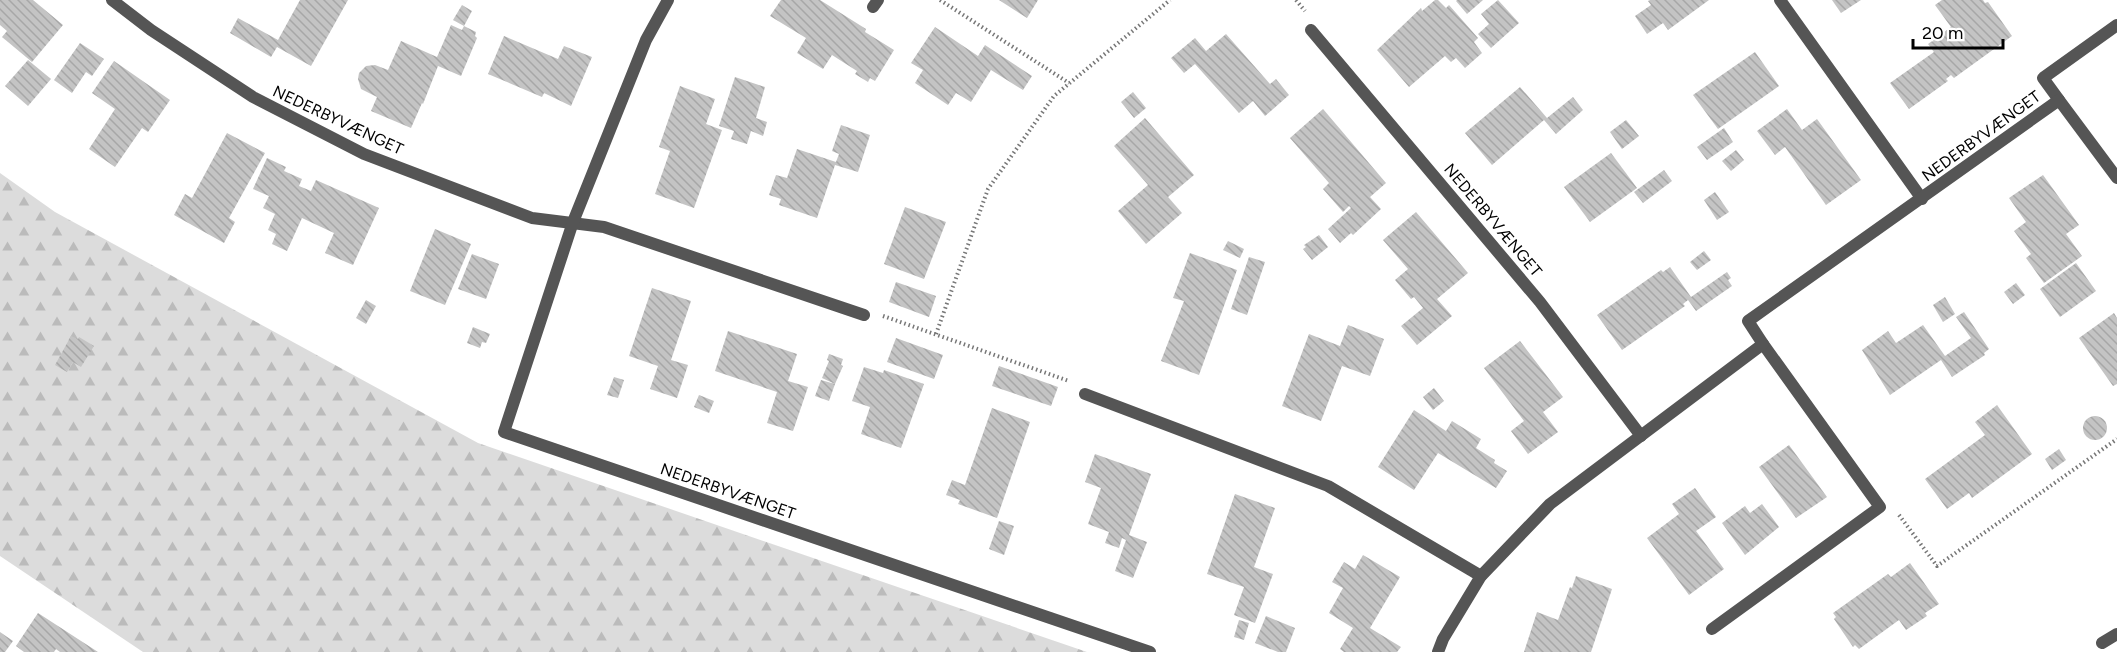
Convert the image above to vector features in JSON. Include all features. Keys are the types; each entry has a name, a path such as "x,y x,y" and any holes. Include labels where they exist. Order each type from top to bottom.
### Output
{"street":[{"name":"NEDERBYVÆNGET","path":"112,0 151,30 253,97 364,154 532,218 603,226 864,315"},
{"name":"NEDERBYVÆNGET","path":"668,0 646,40 573,222 504,432 1150,652"},
{"name":"NEDERBYVÆNGET","path":"1780,0 1922,199"},
{"name":"NEDERBYVÆNGET","path":"2117,25 2043,78 2117,178"},
{"name":"NEDERBYVÆNGET","path":"1311,30 1540,302 1641,436"},
{"name":"NEDERBYVÆNGET","path":"1712,629 1880,507 1748,321 2059,100"},
{"path":"1438,652 1443,639 1481,576 1550,504 1763,344"},
{"path":"1085,394 1328,486 1481,576"},
{"path":"2102,643 2117,634"}],"path":[{"path":"940,0 1069,83"},
{"path":"936,334 987,189 1054,96 1170,0"},
{"path":"864,315 879,314 1074,382 1085,394"},
{"path":"1896,512 1937,566 2117,439"}],"green space":[{"path":"0,173 55,212 478,443 1087,652 143,652 0,556"}],"building":[{"path":"0,0 33,0 63,25 32,62 2,37 7,31 0,25"},
{"path":"300,0 348,0 311,66 277,47 271,57 230,33 238,18 278,40"},
{"path":"781,0 820,0 894,50 875,81 870,78 868,82 855,74 857,71 832,55 823,69 797,53 806,38 770,16"},
{"path":"999,0 1038,0 1027,18"},
{"path":"1435,0 1446,8 1449,5 1478,38 1474,42 1482,53 1465,68 1456,58 1451,62 1445,56 1409,87 1377,50 1421,8 1422,11"},
{"path":"1457,0 1483,0 1467,14"},
{"path":"1498,0 1519,23 1491,48 1478,34 1489,24 1481,14"},
{"path":"1709,0 1668,30 1663,23 1647,34 1635,16 1651,5 1648,1"},
{"path":"1832,0 1861,0 1841,13"},
{"path":"1942,0 1988,2 2012,36 1954,78 1951,75 1946,79 1948,81 1909,109 1890,83 1934,52 1928,44 1951,27 1935,5"},
{"path":"462,5 472,11 464,26 453,20"},
{"path":"451,25 462,30 464,26 476,32 477,38 461,76 438,66 411,128 371,111 377,97 361,89 359,73 366,66 375,65 388,70 401,41 437,57"},
{"path":"935,27 978,56 985,45 1032,76 1023,90 991,70 971,102 956,93 948,105 915,83 923,70 911,63"},
{"path":"1226,34 1270,84 1276,79 1289,95 1265,116 1253,101 1239,113 1195,64 1184,73 1171,58 1195,38 1206,51"},
{"path":"504,36 558,59 564,46 592,57 571,106 544,93 542,97 488,74"},
{"path":"80,43 104,59 92,76 86,72 72,93 54,80"},
{"path":"1755,52 1779,86 1718,129 1693,95"},
{"path":"28,60 51,79 28,106 5,86"},
{"path":"114,61 170,100 148,132 142,128 115,167 89,149 115,109 92,93"},
{"path":"735,77 765,87 756,118 767,122 763,136 751,131 747,144 731,139 734,131 719,126"},
{"path":"680,86 715,99 706,124 722,130 694,208 655,194 670,151 659,147"},
{"path":"1520,87 1547,118 1573,97 1583,110 1556,134 1544,120 1492,165 1465,133"},
{"path":"1133,92 1146,108 1134,118 1121,102"},
{"path":"1323,109 1386,183 1370,197 1381,209 1353,235 1351,233 1340,243 1328,229 1351,208 1349,206 1343,212 1323,189 1329,183 1290,138"},
{"path":"1787,109 1802,130 1817,119 1861,180 1826,205 1785,147 1775,155 1757,131"},
{"path":"1145,118 1194,175 1168,197 1182,213 1146,244 1118,211 1148,185 1114,146"},
{"path":"1626,120 1639,136 1622,149 1610,132"},
{"path":"841,125 870,135 858,172 835,165 817,218 779,205 781,199 769,195 776,175 787,178 797,149 836,162 839,154 832,151"},
{"path":"1724,128 1733,142 1707,160 1697,147"},
{"path":"227,133 265,153 229,218 235,222 224,243 174,215 185,194 192,198"},
{"path":"1736,150 1744,160 1731,171 1722,161"},
{"path":"1611,153 1637,188 1590,222 1564,187"},
{"path":"267,158 286,167 284,171 302,179 299,186 311,191 316,180 379,208 353,265 325,253 334,233 302,218 287,251 272,244 276,234 268,230 275,214 263,208 269,196 253,189"},
{"path":"1664,170 1672,181 1643,203 1634,192"},
{"path":"2043,175 2079,225 2066,234 2082,256 2044,283 2026,258 2031,254 2014,231 2026,222 2009,198"},
{"path":"1715,192 1729,212 1717,220 1704,200"},
{"path":"905,207 946,222 924,279 884,264"},
{"path":"1416,212 1468,273 1437,299 1452,316 1417,345 1401,326 1423,308 1414,297 1411,299 1395,280 1408,269 1383,240"},
{"path":"435,229 471,244 445,305 410,291"},
{"path":"1319,235 1328,247 1312,260 1303,249 1306,247 1304,245"},
{"path":"1228,241 1244,249 1240,258 1223,250"},
{"path":"1704,251 1711,260 1697,270 1690,262"},
{"path":"1190,253 1237,270 1199,375 1161,361 1184,301 1173,298"},
{"path":"472,254 499,264 486,299 458,289"},
{"path":"1249,257 1265,262 1247,315 1231,309"},
{"path":"2076,263 2096,291 2060,317 2040,289"},
{"path":"1670,267 1691,297 1727,272 1732,286 1696,311 1688,300 1683,304 1685,306 1622,350 1597,315 1661,270 1663,272"},
{"path":"896,282 936,296 929,317 889,302"},
{"path":"2016,283 2025,295 2013,304 2004,292"},
{"path":"652,288 691,301 671,360 688,365 677,398 650,389 658,366 629,356"},
{"path":"1945,297 1955,314 1943,322 1933,305"},
{"path":"366,300 376,306 366,324 356,318"},
{"path":"1964,312 1989,349 1984,353 1985,355 1952,377 1941,360 1890,395 1862,350 1888,331 1896,343 1923,325 1945,356 1971,338 1956,317"},
{"path":"2114,313 2117,318 2117,384 2113,386 2079,338"},
{"path":"1348,325 1384,339 1370,376 1342,366 1321,421 1282,406 1309,334 1340,346"},
{"path":"473,327 490,334 486,343 482,342 480,348 467,343"},
{"path":"728,331 797,354 788,381 808,387 793,431 767,423 777,392 715,371"},
{"path":"71,336 78,339 79,337 94,346 81,367 73,362 67,372 55,365"},
{"path":"896,338 943,355 934,379 887,362"},
{"path":"1520,341 1563,397 1543,412 1558,432 1528,454 1511,431 1524,421 1484,368"},
{"path":"829,354 843,359 841,365 843,366 835,384 822,378 829,361 827,360"},
{"path":"999,366 1058,387 1051,406 992,386"},
{"path":"864,367 883,373 884,370 924,384 901,448 861,434 870,407 852,401"},
{"path":"614,377 624,380 618,398 607,395"},
{"path":"821,380 835,384 829,401 815,396"},
{"path":"1434,388 1444,401 1433,410 1423,397"},
{"path":"699,395 714,401 709,413 694,407"},
{"path":"1997,405 2032,454 1972,498 1969,493 1947,509 1925,479 1985,435 1975,422"},
{"path":"992,408 1030,422 997,518 958,504 960,500 946,495 952,480 965,485"},
{"path":"1414,410 1446,431 1452,421 1481,439 1476,448 1507,471 1496,488 1438,453 1414,490 1378,467"},
{"path":"2095,416 2103,420 2107,428 2103,436 2095,440 2087,436 2083,428 2087,420"},
{"path":"1789,445 1827,497 1796,518 1759,467"},
{"path":"2059,449 2066,460 2052,470 2045,459"},
{"path":"1095,454 1151,474 1129,535 1147,542 1133,578 1115,571 1126,540 1122,538 1119,548 1105,543 1109,532 1088,524 1101,488 1085,482"},
{"path":"1695,488 1716,517 1696,531 1724,569 1689,595 1647,538 1679,514 1672,504"},
{"path":"1235,494 1275,508 1254,567 1273,574 1255,623 1234,615 1244,587 1207,574"},
{"path":"1762,504 1779,527 1745,555 1722,523 1745,506 1750,513"},
{"path":"999,521 1014,526 1004,555 989,549"},
{"path":"1363,555 1400,577 1370,628 1401,647 1397,652 1344,652 1340,649 1353,628 1329,613 1343,588 1332,582 1344,562 1355,569"},
{"path":"1910,563 1939,604 1925,613 1927,616 1906,630 1899,620 1859,649 1855,645 1853,647 1834,619 1836,617 1833,613 1888,574 1891,577"},
{"path":"1576,576 1612,589 1591,652 1524,652 1537,612 1558,620"},
{"path":"38,613 98,652 60,652 56,649 54,652 24,652 16,646"},
{"path":"1266,616 1295,628 1286,652 1278,652 1255,643"},
{"path":"1239,620 1249,623 1244,640 1234,637"},
{"path":"0,632 13,641 5,652 0,652"}]}
